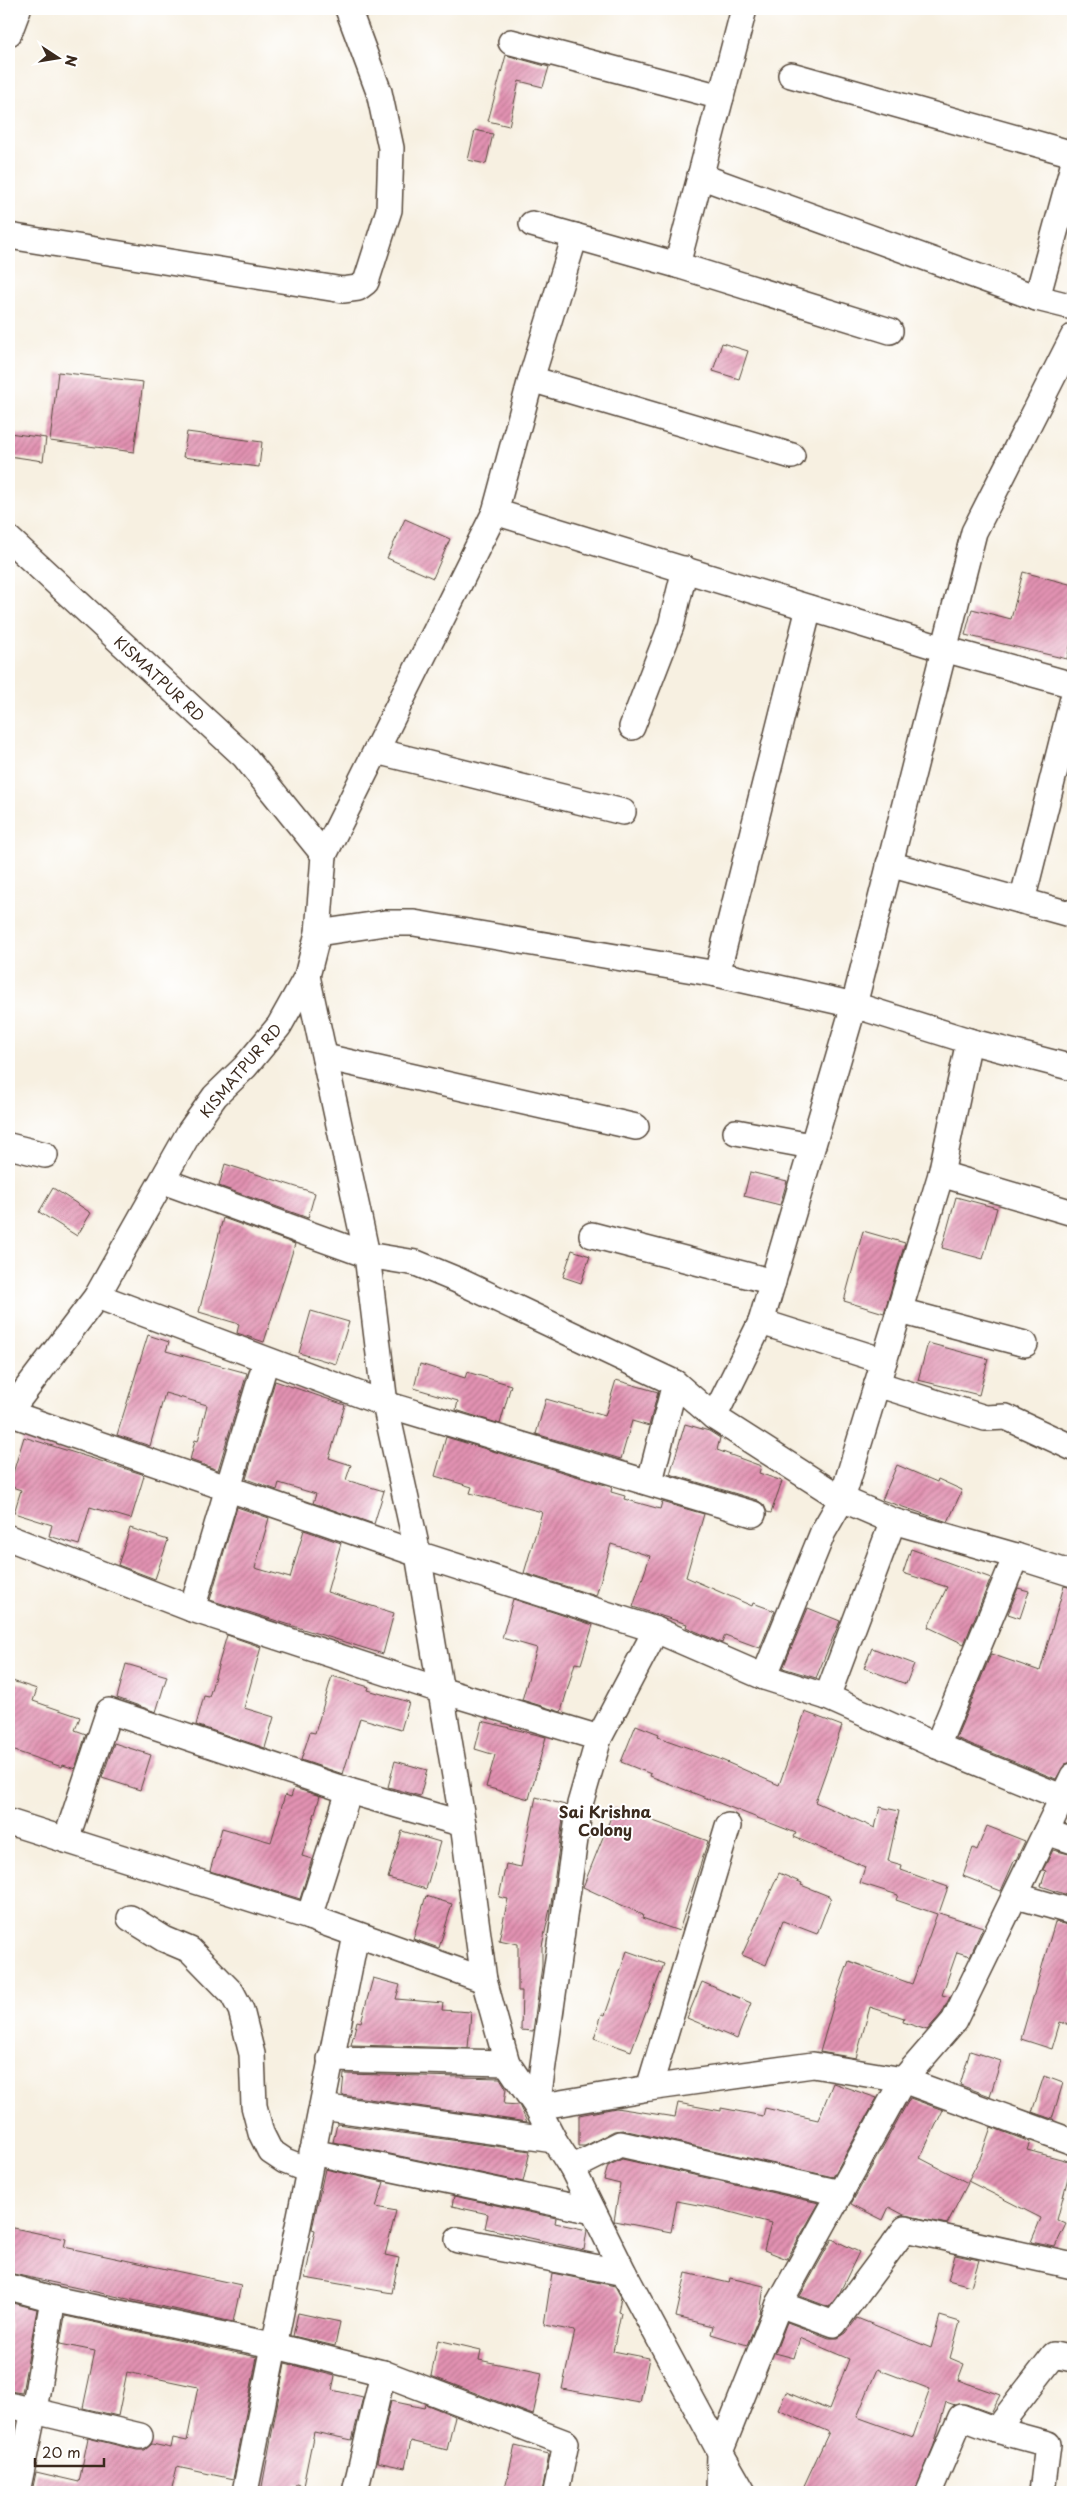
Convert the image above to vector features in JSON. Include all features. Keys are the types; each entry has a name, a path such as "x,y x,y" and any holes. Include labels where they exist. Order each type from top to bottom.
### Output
{"street":[{"path":"9,33 18,9"},
{"path":"9,236 344,290 358,288 366,282 388,210 391,148 379,92 348,9"},
{"path":"677,265 744,9"},
{"path":"512,42 721,97"},
{"path":"791,75 1073,154"},
{"path":"1037,298 1073,166"},
{"path":"700,176 1037,298 1073,307"},
{"path":"532,224 677,265 890,331"},
{"path":"324,855 495,512 531,380 575,236"},
{"path":"714,1417 761,1322 811,1146 854,1005 974,532 1073,337"},
{"path":"531,380 792,456"},
{"path":"495,512 944,649 1073,685"},
{"name":"KISMATPUR RD","path":"9,539 244,756 324,855 318,932 307,976 279,1026 245,1067 216,1096 190,1132 97,1296 9,1412"},
{"path":"632,727 671,626 685,569"},
{"path":"717,974 809,608"},
{"path":"1022,901 1073,698"},
{"path":"376,751 623,812"},
{"path":"889,864 1073,915"},
{"path":"318,932 385,923 414,923 717,974 854,1005 970,1040 1073,1068"},
{"path":"307,976 367,1255 385,1404 418,1554 463,1824 484,1980 507,2064 537,2107 554,2140 572,2168 624,2274 743,2492"},
{"path":"764,1677 823,1532 842,1499 941,1174 970,1040"},
{"path":"325,1057 636,1127"},
{"path":"736,1132 811,1146"},
{"path":"9,1146 45,1155"},
{"path":"941,1174 1073,1213"},
{"path":"163,1181 367,1255 416,1263 457,1280 675,1382 714,1417 842,1499 893,1521 1073,1574"},
{"path":"592,1236 772,1282"},
{"path":"97,1296 266,1361 385,1404 753,1514"},
{"path":"900,1310 1025,1344"},
{"path":"761,1322 985,1418 1006,1417 1073,1448"},
{"path":"192,1609 266,1361"},
{"path":"650,1482 675,1382"},
{"path":"9,1412 227,1490 418,1554 656,1630 764,1677 827,1697 937,1746 1069,1787 954,2021 903,2080 780,2304 720,2452 719,2492"},
{"path":"827,1697 893,1521"},
{"path":"9,1538 192,1609 440,1690 599,1738"},
{"path":"937,1746 1016,1556"},
{"path":"537,2107 580,1804 599,1738 656,1630"},
{"path":"66,1840 109,1711 349,1791 463,1824"},
{"path":"309,1917 349,1791"},
{"path":"9,1822 309,1917 484,1980"},
{"path":"649,2088 728,1826"},
{"path":"1046,1832 1073,1841"},
{"path":"1016,1896 1073,1912"},
{"path":"130,1918 164,1939 190,1950 232,1993 241,2010 252,2054 254,2106 261,2133 270,2151 284,2161 310,2161 593,2212"},
{"path":"245,2492 272,2345 356,1935"},
{"path":"330,2059 507,2064"},
{"path":"537,2107 649,2088 813,2065 903,2080 1073,2142"},
{"path":"322,2107 554,2140"},
{"path":"572,2168 620,2144 745,2170 842,2193"},
{"path":"780,2304 834,2324 905,2229 1073,2266"},
{"path":"458,2240 624,2274"},
{"path":"9,2287 53,2299 272,2345 383,2372 566,2443 556,2492"},
{"path":"17,2492 34,2410 53,2299"},
{"path":"996,2430 1054,2355 1073,2359"},
{"path":"355,2492 383,2372"},
{"path":"9,2405 140,2436"},
{"path":"930,2492 962,2417 996,2430 1048,2444 1042,2492"}],"building":[{"path":"506,55 549,67 543,87 519,81 509,126 488,121"},
{"path":"475,130 493,134 486,164 468,160"},
{"path":"722,343 748,351 739,379 713,371"},
{"path":"58,372 143,382 134,452 50,441"},
{"path":"187,432 262,442 259,467 183,457"},
{"path":"9,433 46,438 43,461 9,456"},
{"path":"405,519 450,539 433,578 387,558"},
{"path":"1023,572 1073,585 1073,634 1067,659 965,635 972,609 1011,619"},
{"path":"225,1164 315,1193 308,1218 219,1186"},
{"path":"750,1172 787,1181 780,1205 744,1196"},
{"path":"53,1188 91,1213 77,1236 39,1212"},
{"path":"956,1197 997,1208 983,1259 942,1248"},
{"path":"223,1218 295,1244 264,1342 237,1333 239,1324 199,1312"},
{"path":"863,1231 905,1243 884,1313 844,1301"},
{"path":"572,1250 590,1256 581,1283 563,1277"},
{"path":"311,1311 349,1322 336,1364 299,1353"},
{"path":"148,1335 169,1342 166,1351 247,1373 218,1470 190,1460 195,1440 198,1441 207,1405 165,1393 150,1446 117,1435"},
{"path":"928,1343 988,1359 979,1395 918,1380"},
{"path":"420,1364 465,1378 467,1372 511,1385 500,1424 456,1410 458,1401 414,1388"},
{"path":"616,1380 658,1392 649,1426 632,1421 621,1459 536,1434 546,1399 605,1416"},
{"path":"275,1381 345,1405 329,1458 351,1465 346,1480 384,1491 374,1524 313,1503 316,1494 279,1483 277,1490 246,1479"},
{"path":"685,1424 709,1431 720,1438 717,1450 761,1466 759,1473 782,1481 771,1513 767,1512 764,1505 757,1500 670,1474"},
{"path":"24,1437 142,1474 144,1476 131,1519 90,1507 79,1545 49,1536 52,1525 14,1513 21,1490 9,1486"},
{"path":"446,1437 612,1487 611,1492 625,1496 624,1499 660,1509 662,1502 704,1514 686,1577 752,1606 753,1603 775,1611 760,1648 725,1635 722,1643 686,1627 687,1624 633,1607 650,1556 611,1544 596,1596 524,1573 542,1512 470,1493 472,1487 435,1476"},
{"path":"897,1465 937,1482 938,1479 962,1490 948,1522 882,1500"},
{"path":"237,1507 269,1518 255,1568 290,1578 304,1530 341,1543 327,1592 394,1613 383,1654 210,1600"},
{"path":"130,1528 168,1540 155,1579 118,1565"},
{"path":"911,1549 991,1578 964,1644 928,1627 947,1587 903,1573"},
{"path":"1064,1586 1073,1588 1073,1762 1065,1764 1056,1779 956,1738 991,1654 1040,1671"},
{"path":"1018,1588 1029,1591 1020,1618 1008,1614"},
{"path":"513,1599 593,1625 581,1664 575,1663 561,1712 522,1700 537,1648 502,1638"},
{"path":"808,1608 840,1621 816,1678 783,1668"},
{"path":"227,1635 261,1647 244,1708 274,1717 265,1748 196,1725 204,1696 209,1697"},
{"path":"872,1648 914,1664 906,1684 864,1668"},
{"path":"126,1664 167,1676 156,1712 117,1698"},
{"path":"332,1676 369,1687 368,1690 409,1702 401,1730 360,1718 343,1774 301,1760 310,1732 315,1733"},
{"path":"9,1680 37,1689 33,1701 80,1717 75,1730 86,1734 75,1769 63,1765 62,1767 9,1749"},
{"path":"805,1712 842,1726 815,1802 875,1828 880,1807 899,1811 888,1861 902,1865 901,1870 948,1887 939,1913 983,1927 970,1956 957,1952 942,1995 950,1997 942,2013 927,2030 903,2022 904,2018 870,2007 856,2058 820,2052 849,1961 912,1984 937,1914 896,1900 898,1895 860,1883 865,1867 794,1837 796,1833 650,1776 651,1774 621,1762 636,1725 659,1734 658,1737 717,1758 779,1785"},
{"path":"482,1721 546,1737 529,1799 486,1787 495,1755 475,1749"},
{"path":"114,1743 151,1755 140,1790 102,1778"},
{"path":"395,1761 427,1770 420,1796 388,1787"},
{"path":"294,1788 320,1796 302,1856 312,1859 300,1899 210,1871 222,1828 271,1842 285,1795 291,1797"},
{"path":"536,1797 565,1805 551,1904 542,1946 542,1966 533,2031 521,2030 522,1991 518,1991 518,1944 499,1940 508,1899 499,1897 506,1864 521,1867"},
{"path":"615,1807 708,1841 679,1931 642,1918 643,1915 583,1887"},
{"path":"987,1826 1025,1841 1001,1891 963,1876 973,1848 977,1850"},
{"path":"402,1831 440,1842 426,1889 388,1878"},
{"path":"1053,1850 1073,1855 1073,1897 1041,1886 1046,1871 1043,1870"},
{"path":"779,1873 802,1883 801,1885 831,1897 817,1934 783,1921 766,1965 742,1955"},
{"path":"426,1896 452,1904 439,1948 413,1939"},
{"path":"1055,1922 1073,1926 1073,2026 1060,2022 1052,2049 1021,2039"},
{"path":"627,1951 664,1964 631,2051 594,2038 602,2014 605,2015"},
{"path":"373,1978 400,1985 396,1999 443,2003 442,2010 471,2012 468,2048 351,2045 357,2021 361,2022"},
{"path":"702,1982 751,2003 737,2039 687,2018"},
{"path":"970,2051 1001,2061 990,2096 960,2085"},
{"path":"344,2074 500,2078 506,2088 504,2104 519,2105 527,2122 342,2095"},
{"path":"1044,2076 1063,2083 1052,2119 1032,2112"},
{"path":"833,2083 877,2098 833,2177 623,2130 614,2131 585,2146 579,2146 579,2115 616,2108 675,2117 678,2103 721,2111 721,2108 763,2116 765,2108 818,2120"},
{"path":"910,2098 943,2110 920,2158 968,2183 947,2224 904,2215 889,2207 883,2220 851,2204"},
{"path":"337,2124 530,2151 523,2182 333,2142"},
{"path":"991,2127 1030,2142 1027,2150 1072,2162 1057,2220 1066,2224 1055,2247 1031,2242 1041,2218 968,2181 981,2156"},
{"path":"622,2159 819,2203 787,2259 764,2250 771,2223 719,2209 677,2201 671,2232 614,2221 620,2184 604,2180 608,2166"},
{"path":"325,2169 384,2182 376,2207 396,2211 385,2255 399,2258 392,2293 305,2278 315,2230 312,2229"},
{"path":"454,2196 556,2218 555,2223 587,2230 584,2250 485,2228 488,2214 452,2206"},
{"path":"9,2227 66,2239 64,2247 241,2285 233,2322 9,2273"},
{"path":"832,2239 859,2252 840,2292 829,2307 800,2296"},
{"path":"955,2255 979,2260 971,2286 948,2280"},
{"path":"552,2273 615,2286 621,2297 618,2312 621,2313 613,2351 649,2358 640,2403 562,2389 575,2331 544,2325"},
{"path":"686,2273 729,2283 730,2278 764,2286 760,2314 747,2345 711,2334 713,2326 676,2317"},
{"path":"9,2302 37,2309 22,2393 9,2391"},
{"path":"298,2313 340,2322 335,2346 293,2336"},
{"path":"65,2316 257,2357 233,2479 177,2467 171,2492 105,2492 91,2489 91,2492 32,2492 36,2472 79,2482 88,2438 137,2450 145,2450 152,2444 171,2448 173,2438 187,2441 198,2387 127,2372 118,2416 83,2408 95,2351 60,2344"},
{"path":"940,2316 960,2322 950,2358 964,2364 958,2380 1000,2395 991,2413 966,2404 955,2405 946,2402 934,2445 915,2492 801,2492 829,2432 778,2410 786,2392 829,2410 849,2359 800,2338 794,2358 775,2353 787,2322 829,2338 838,2338 846,2333 857,2318 931,2348","holes":["877,2369 930,2389 913,2437 857,2417"]},
{"path":"438,2340 481,2350 479,2360 542,2373 533,2415 431,2376"},
{"path":"285,2363 335,2376 332,2390 363,2397 352,2440 314,2432 303,2486 296,2484 294,2492 261,2492"},
{"path":"391,2401 424,2408 425,2404 455,2416 447,2450 411,2441 405,2468 377,2462"},
{"path":"515,2446 549,2454 542,2492 504,2492"}],"district":[{"name":"Sai Krishna Colony","path":"605,1820"}]}
